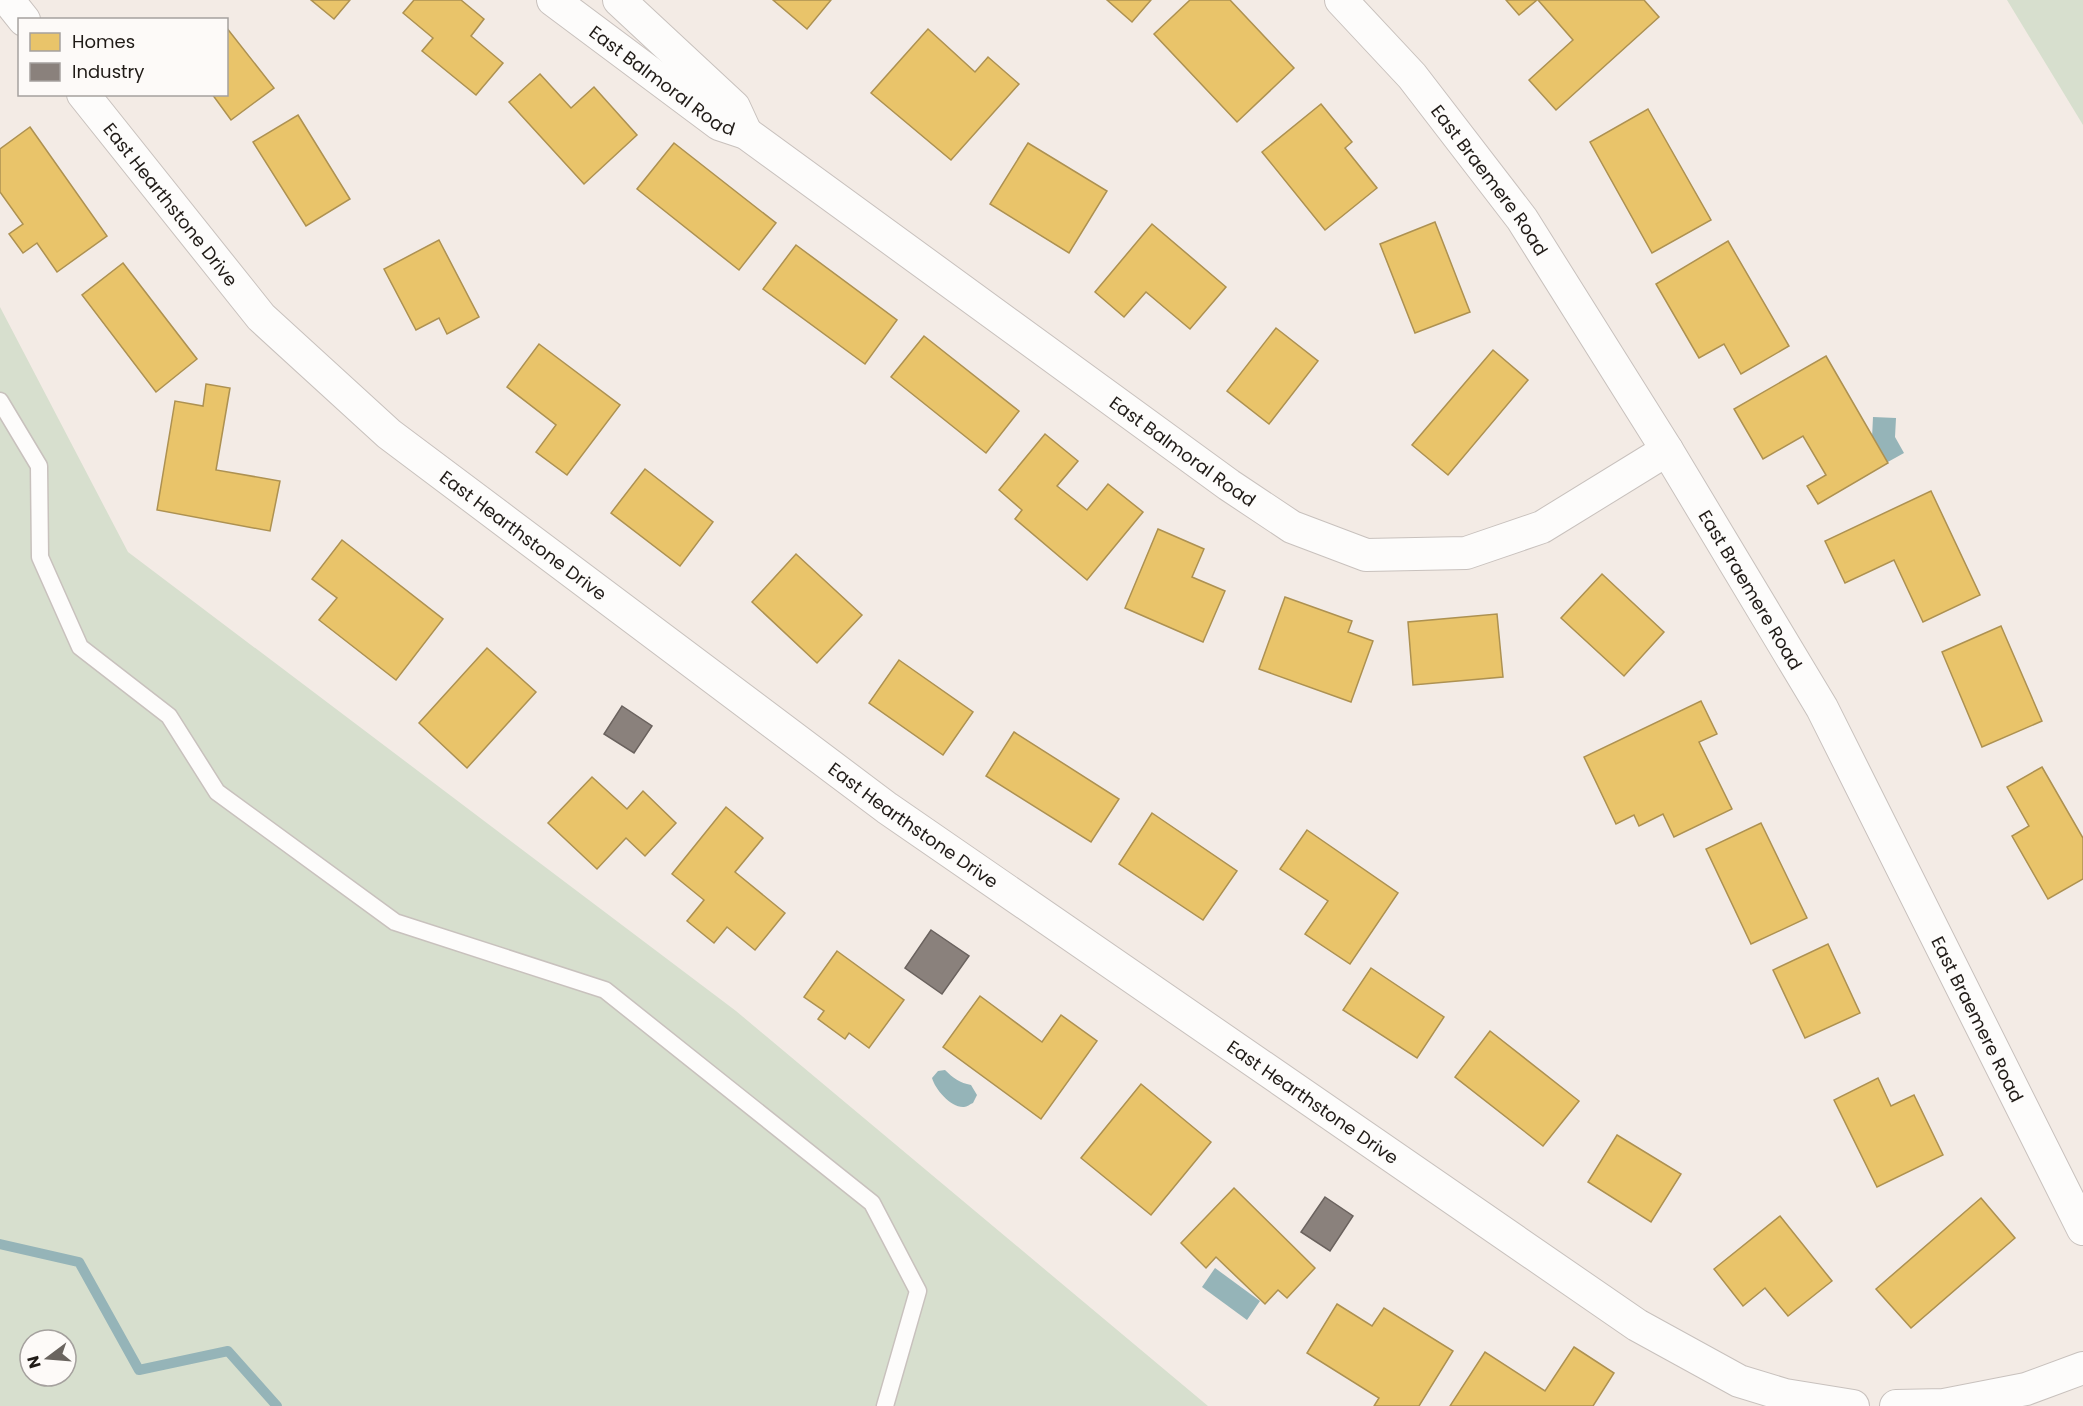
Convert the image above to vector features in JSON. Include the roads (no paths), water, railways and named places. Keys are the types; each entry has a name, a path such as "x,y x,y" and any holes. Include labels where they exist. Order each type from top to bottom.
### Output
{"street":[{"path":"8,0 22,18"},
{"name":"East Balmoral Road","path":"553,0 719,124 746,133 1229,485 1292,527 1366,555 1466,553 1542,527 1666,450"},
{"name":"East Balmoral Road","path":"619,0 734,107 746,133"},
{"name":"East Braemere Road","path":"1341,0 1412,76 1522,219 1666,450 1822,708 2083,1229"},
{"name":"East Hearthstone Drive","path":"85,96 261,317 389,434 887,808 1637,1325 1739,1380 1785,1395 1853,1406"},
{"path":"1896,1406 1944,1405 2026,1389 2083,1368"}],"lane":[{"path":"0,401 39,466 40,557 80,647 170,716 217,792 395,922 605,990 872,1203 918,1291 885,1406"}],"water":[{"path":"1873,417 1896,418 1895,437 1904,453 1886,463 1872,438"},
{"path":"945,1070 957,1080 971,1085 977,1095 973,1103 965,1107 959,1106 949,1101 940,1092 932,1078 938,1071"},
{"path":"1215,1268 1260,1301 1247,1320 1202,1287"}],"waterway":[{"path":"0,1244 79,1262 139,1370 228,1351 277,1406"}]}
